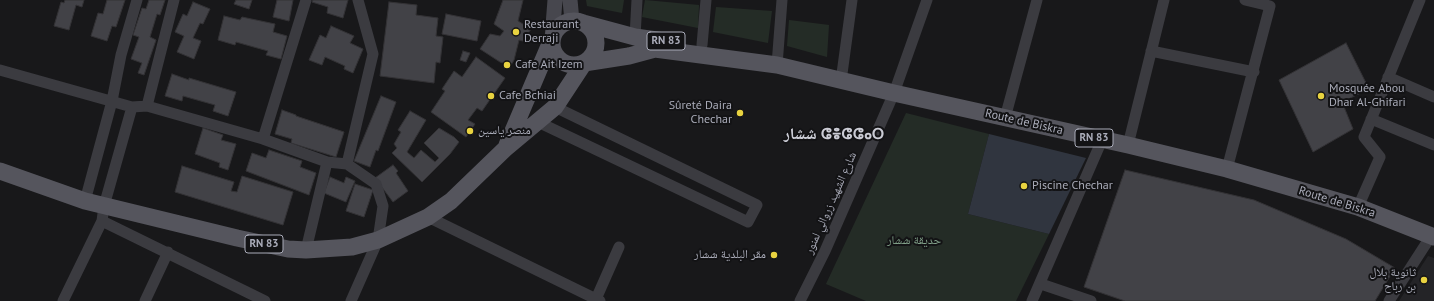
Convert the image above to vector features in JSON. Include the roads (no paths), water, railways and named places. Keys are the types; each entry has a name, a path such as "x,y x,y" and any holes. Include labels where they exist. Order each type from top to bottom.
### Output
{"main road":[{"path":"552,39 556,28 566,22 577,22 593,32 596,39 594,53 584,63 577,65 563,63 554,53 552,39 555,0"},
{"path":"570,0 577,22"},
{"name":"RN 83","path":"577,22 635,38 702,45 748,60"},
{"name":"RN 83","path":"506,148 552,39"},
{"name":"RN 83","path":"0,171 85,201 103,213 288,249 306,250 352,247 378,240 428,217 451,201 506,148 555,107 584,63 629,56 655,49 748,60"},
{"name":"Route de Biskra","path":"748,60 777,65 1227,169 1358,207 1433,236"}],"street":[{"path":"85,201 112,101 121,55 137,0"},
{"path":"147,106 174,0"},
{"path":"263,139 306,0"},
{"path":"347,164 373,54 358,0"},
{"path":"635,38 637,0"},
{"path":"702,45 706,0"},
{"path":"777,65 782,0"},
{"path":"841,81 852,0"},
{"name":"شارع الشهيد زروالي لمنور","path":"800,301 825,251 894,93 927,0"},
{"path":"1005,118 1037,0"},
{"path":"1128,145 1164,0"},
{"path":"1227,169 1254,72 1270,6 1245,0"},
{"path":"1358,207 1380,157 1364,137 1420,0"},
{"path":"1151,51 1254,72"},
{"path":"0,70 132,107 147,106 263,139 327,162 347,164 376,184 383,206 378,240 351,301"},
{"path":"1388,76 1434,97"},
{"path":"67,300 103,213 132,107"},
{"path":"538,122 748,222 757,205 555,107"},
{"path":"1371,119 1434,145"},
{"path":"1032,301 1041,284 1102,140"},
{"path":"306,250 327,162"},
{"path":"103,213 168,252 266,301"},
{"path":"428,217 598,300 619,247"},
{"path":"1389,301 1433,236"},
{"path":"145,301 168,252"},
{"path":"1041,284 1091,301"}],"place":[{"name":"Restaurant Derraji","path":"516,32"},
{"name":"Cafe Ait Izem","path":"507,65"},
{"name":"Cafe Bchiai","path":"491,96"},
{"name":"Mosquée Abou Dhar Al-Ghifari","path":"1321,96"},
{"name":"Sûreté Daira Chechar","path":"740,113"},
{"name":"منصر ياسين","path":"470,131"},
{"name":"Piscine Chechar","path":"1024,186"},
{"name":"مقر البلدية ششار","path":"774,255"},
{"name":"ثانوية بلال بن رباح","path":"1424,280"}],"district":[{"name":"ششار ⵛⴻⵛⵛⴰⵔ","path":"834,134"}],"park label":[{"name":"حديقة ششار","path":"914,241"}]}
